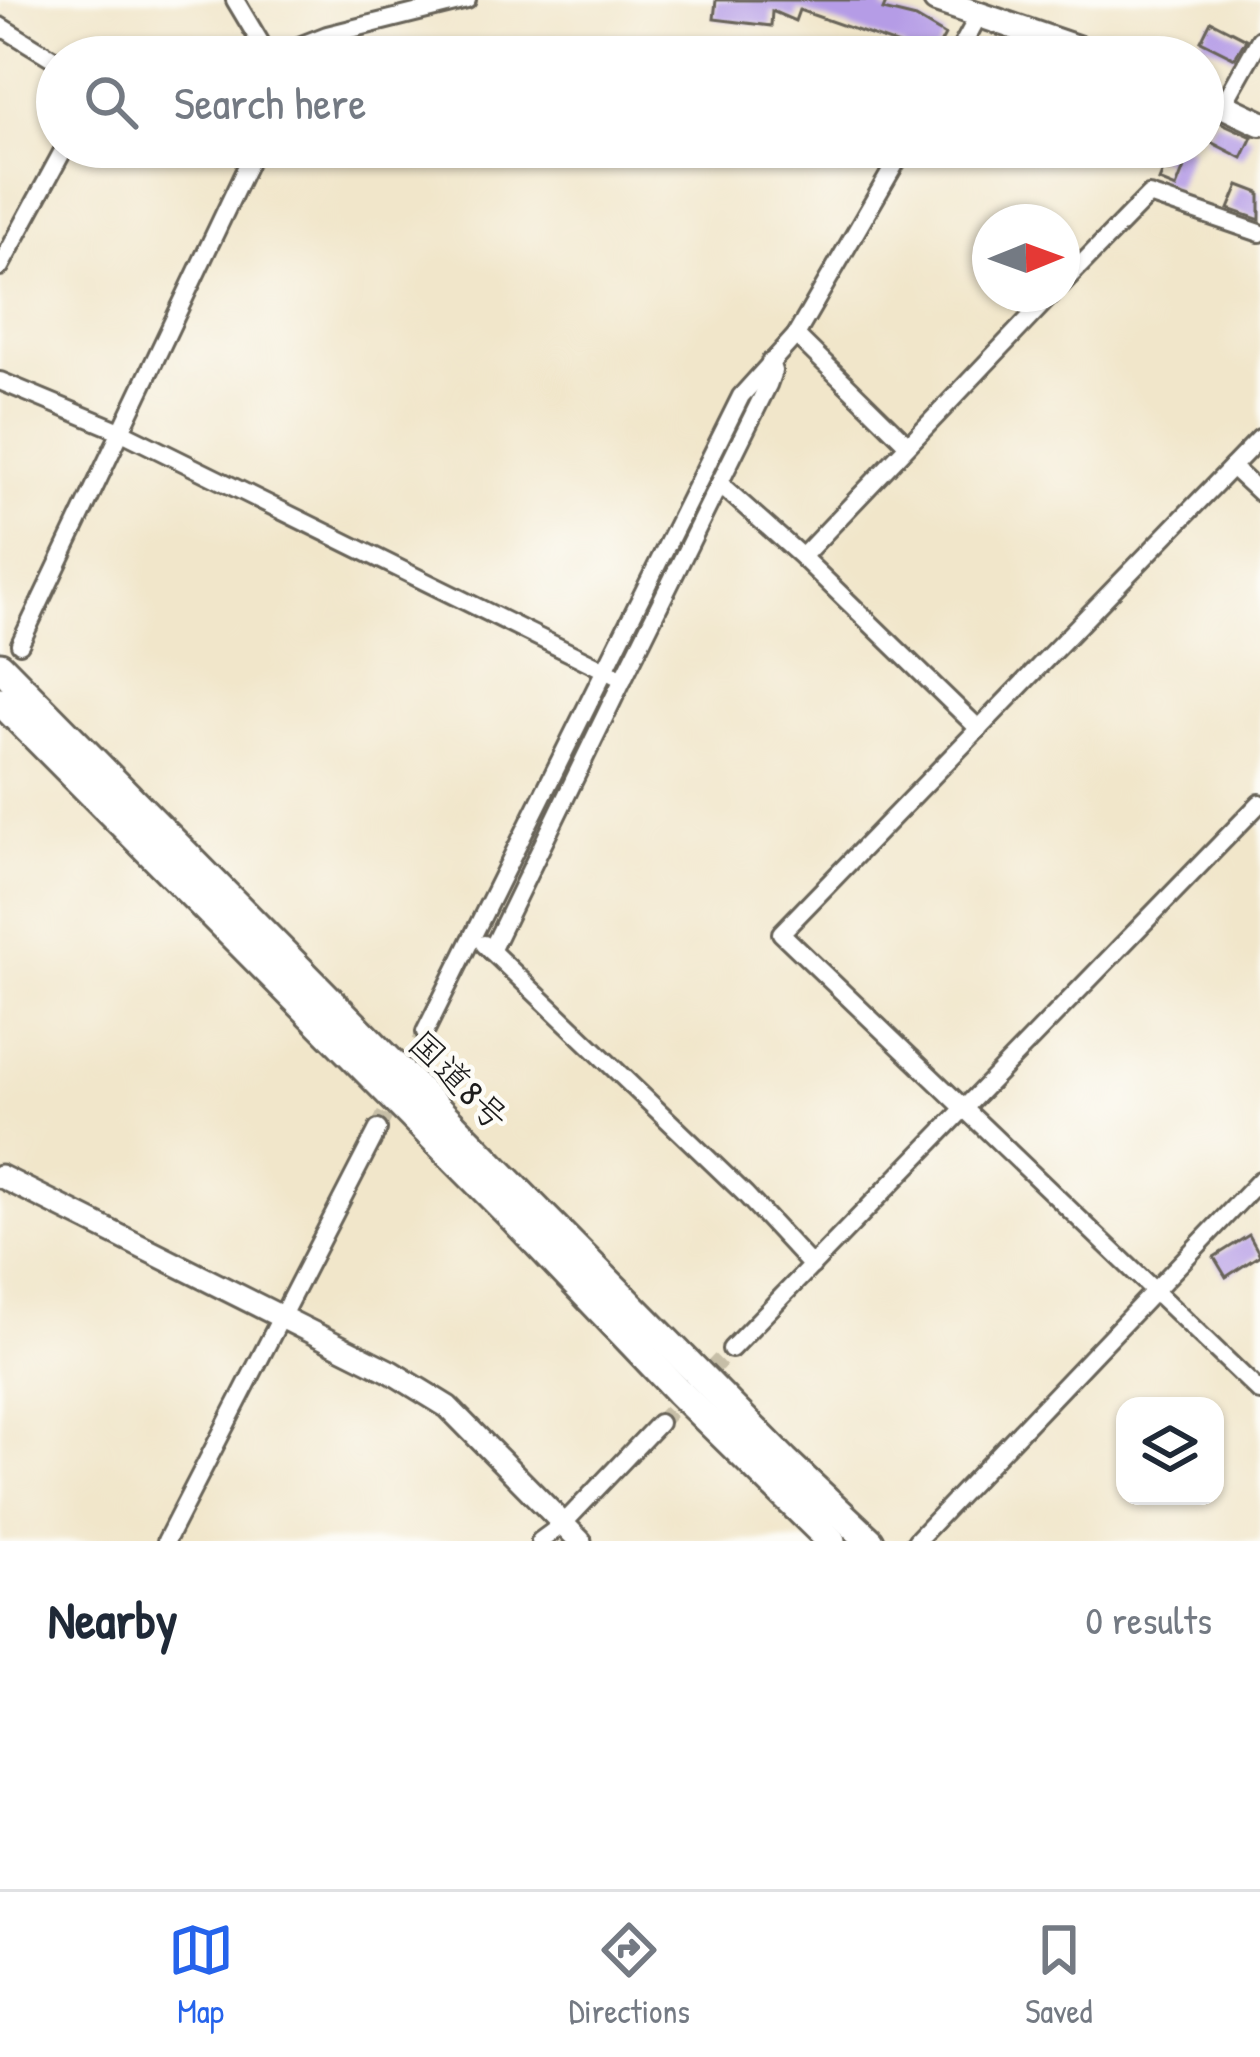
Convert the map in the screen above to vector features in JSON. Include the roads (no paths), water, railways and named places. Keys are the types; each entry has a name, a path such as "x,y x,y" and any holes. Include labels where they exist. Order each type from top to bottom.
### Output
{"highway":[{"name":"国道8号","path":"0,666 785,1461 870,1541"},
{"name":"国道8号","path":"0,701 831,1541"}],"main road":[{"path":"936,0 983,8 1052,36"},
{"path":"1224,106 1260,124"}],"street":[{"path":"235,0 257,36"},
{"path":"324,36 466,0"},
{"path":"968,36 983,8"},
{"path":"0,26 36,48"},
{"path":"1224,86 1260,39"},
{"path":"0,267 54,168"},
{"path":"20,644 246,168"},
{"path":"424,1032 741,396 796,335 893,168"},
{"path":"1080,266 1149,195 1260,232"},
{"path":"802,556 1035,312"},
{"path":"796,335 907,444"},
{"path":"491,951 768,386 770,362"},
{"path":"0,381 120,431 623,680"},
{"path":"1260,438 781,933 1260,1392"},
{"path":"1232,466 1260,493"},
{"path":"720,484 802,556 979,729"},
{"path":"731,1349 1260,803"},
{"path":"474,935 745,1194 812,1266"},
{"path":"166,1541 378,1129"},
{"path":"0,1176 391,1372 448,1407 580,1541"},
{"path":"916,1541 1260,1180"},
{"path":"540,1541 563,1524 659,1423"}],"tunnel":[{"path":"378,1129 425,1032"},
{"path":"659,1423 731,1349"}]}
